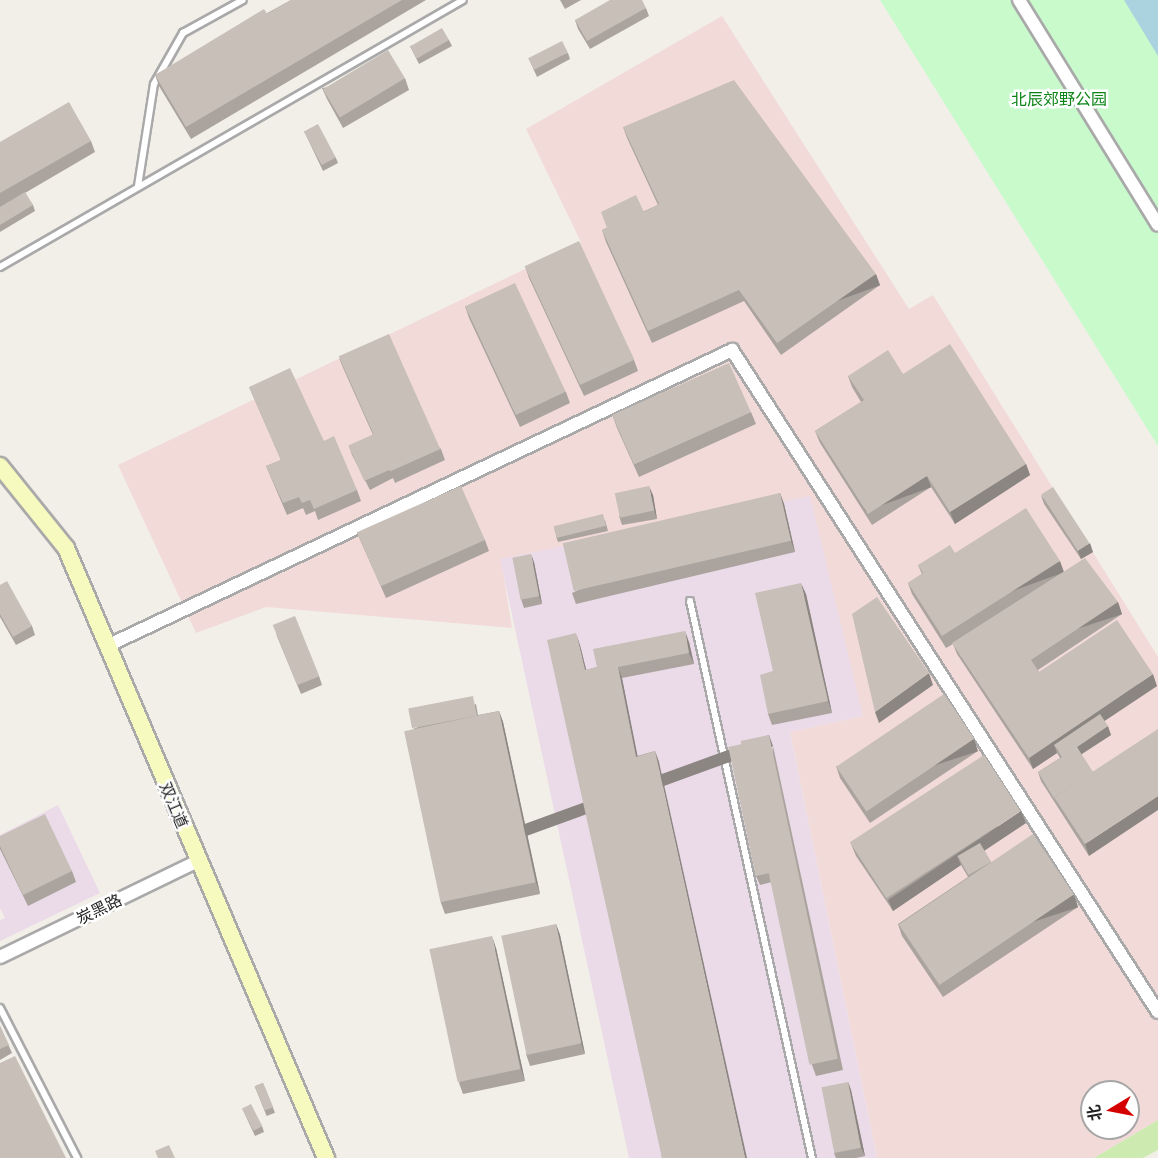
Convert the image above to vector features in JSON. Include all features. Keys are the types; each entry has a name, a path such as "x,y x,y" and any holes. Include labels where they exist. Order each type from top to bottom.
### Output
{"main road":[{"name":"双江道","path":"0,466 66,548 326,1158"}],"street":[{"path":"1019,0 1158,225"},
{"path":"107,646 732,351 1158,1012"},
{"name":"炭黑路","path":"0,957 198,861"}],"lane":[{"path":"138,186 154,84 183,33 243,0"},
{"path":"0,267 463,0"},
{"path":"690,601 812,1158"},
{"path":"0,1008 77,1158"}],"shaded area":[{"path":"722,16 909,309 933,295 1158,657 1158,1120 1140,1131 1140,1080 1080,1080 1080,1140 1124,1140 1094,1158 877,1158 790,732 863,716 501,559 512,628 266,607 196,633 118,465 581,242 526,129"},
{"path":"810,496 863,716 790,732 877,1158 629,1158 500,559"},
{"path":"58,805 100,893 0,941 0,920 5,918 0,908 0,835"}],"green space":[{"name":"北辰郊野公园","path":"880,0 1158,0 1158,446"},
{"path":"1158,1120 1158,1150 1143,1158 1094,1158 1124,1140 1140,1140 1140,1131"}],"water":[{"path":"1124,0 1158,0 1158,56"}],"building":[{"path":"291,0 402,0 186,127 155,75 264,9 267,14"},
{"path":"610,0 642,0 646,8 587,41 575,20"},
{"path":"442,28 449,40 417,59 410,46"},
{"path":"562,41 568,53 534,70 528,58"},
{"path":"388,50 405,78 340,117 323,89"},
{"path":"734,80 876,274 777,343 739,290 648,331 602,230 607,228 601,212 636,195 644,212 659,204 623,127"},
{"path":"69,102 91,141 0,193 0,142"},
{"path":"318,124 336,158 322,165 304,132"},
{"path":"25,192 33,205 0,225 0,207"},
{"path":"579,241 634,360 580,385 525,266"},
{"path":"515,283 566,392 516,415 465,306"},
{"path":"389,334 440,449 390,471 339,356"},
{"path":"950,344 1026,464 950,512 927,476 868,514 815,431 864,400 848,376 888,350 903,374"},
{"path":"729,363 751,412 634,464 612,415"},
{"path":"290,368 324,441 334,436 357,490 314,509 310,500 302,503 299,497 283,503 266,466 281,460 249,387"},
{"path":"374,434 390,470 364,481 348,445"},
{"path":"461,486 485,540 381,586 357,532"},
{"path":"649,486 654,510 620,518 615,493"},
{"path":"1053,487 1089,543 1078,551 1041,495"},
{"path":"780,493 791,541 574,591 563,543"},
{"path":"1026,508 1060,561 942,636 908,583 923,573 918,565 950,545 955,553"},
{"path":"603,514 606,526 556,538 554,526"},
{"path":"531,554 539,596 521,600 512,558"},
{"path":"1085,558 1118,602 1031,660 1039,672 1117,620 1153,674 1029,758 952,643"},
{"path":"7,581 32,626 13,637 0,614 0,585"},
{"path":"801,583 828,701 768,714 760,675 773,671 755,593"},
{"path":"877,597 929,673 875,712 852,614"},
{"path":"295,616 319,676 297,685 273,625"},
{"path":"685,631 689,653 618,667 636,757 655,751 745,1158 662,1158 547,640 576,633 585,670 597,667 593,649"},
{"path":"944,694 974,739 866,811 836,767"},
{"path":"473,696 477,716 412,728 408,709"},
{"path":"499,711 535,882 441,902 404,731"},
{"path":"1100,714 1108,726 1077,747 1093,772 1054,797 1055,800 1038,772 1062,757 1054,745"},
{"path":"1158,729 1158,796 1085,844 1054,797"},
{"path":"769,735 838,1059 809,1065 741,741"},
{"path":"742,744 769,873 756,876 728,747"},
{"path":"984,755 1020,811 886,898 850,842"},
{"path":"45,814 72,871 23,895 0,846 0,836"},
{"path":"1033,834 1074,895 940,985 899,925"},
{"path":"980,843 991,862 968,875 957,856"},
{"path":"556,924 581,1043 527,1055 501,936"},
{"path":"492,936 520,1069 458,1082 429,949"},
{"path":"0,1026 9,1045 0,1049"},
{"path":"15,1056 66,1158 0,1158 0,1063"},
{"path":"848,1082 861,1148 834,1153 821,1087"},
{"path":"263,1083 273,1107 265,1110 255,1087"},
{"path":"251,1104 262,1126 253,1131 242,1109"},
{"path":"169,1145 175,1158 158,1158 155,1151"}]}
